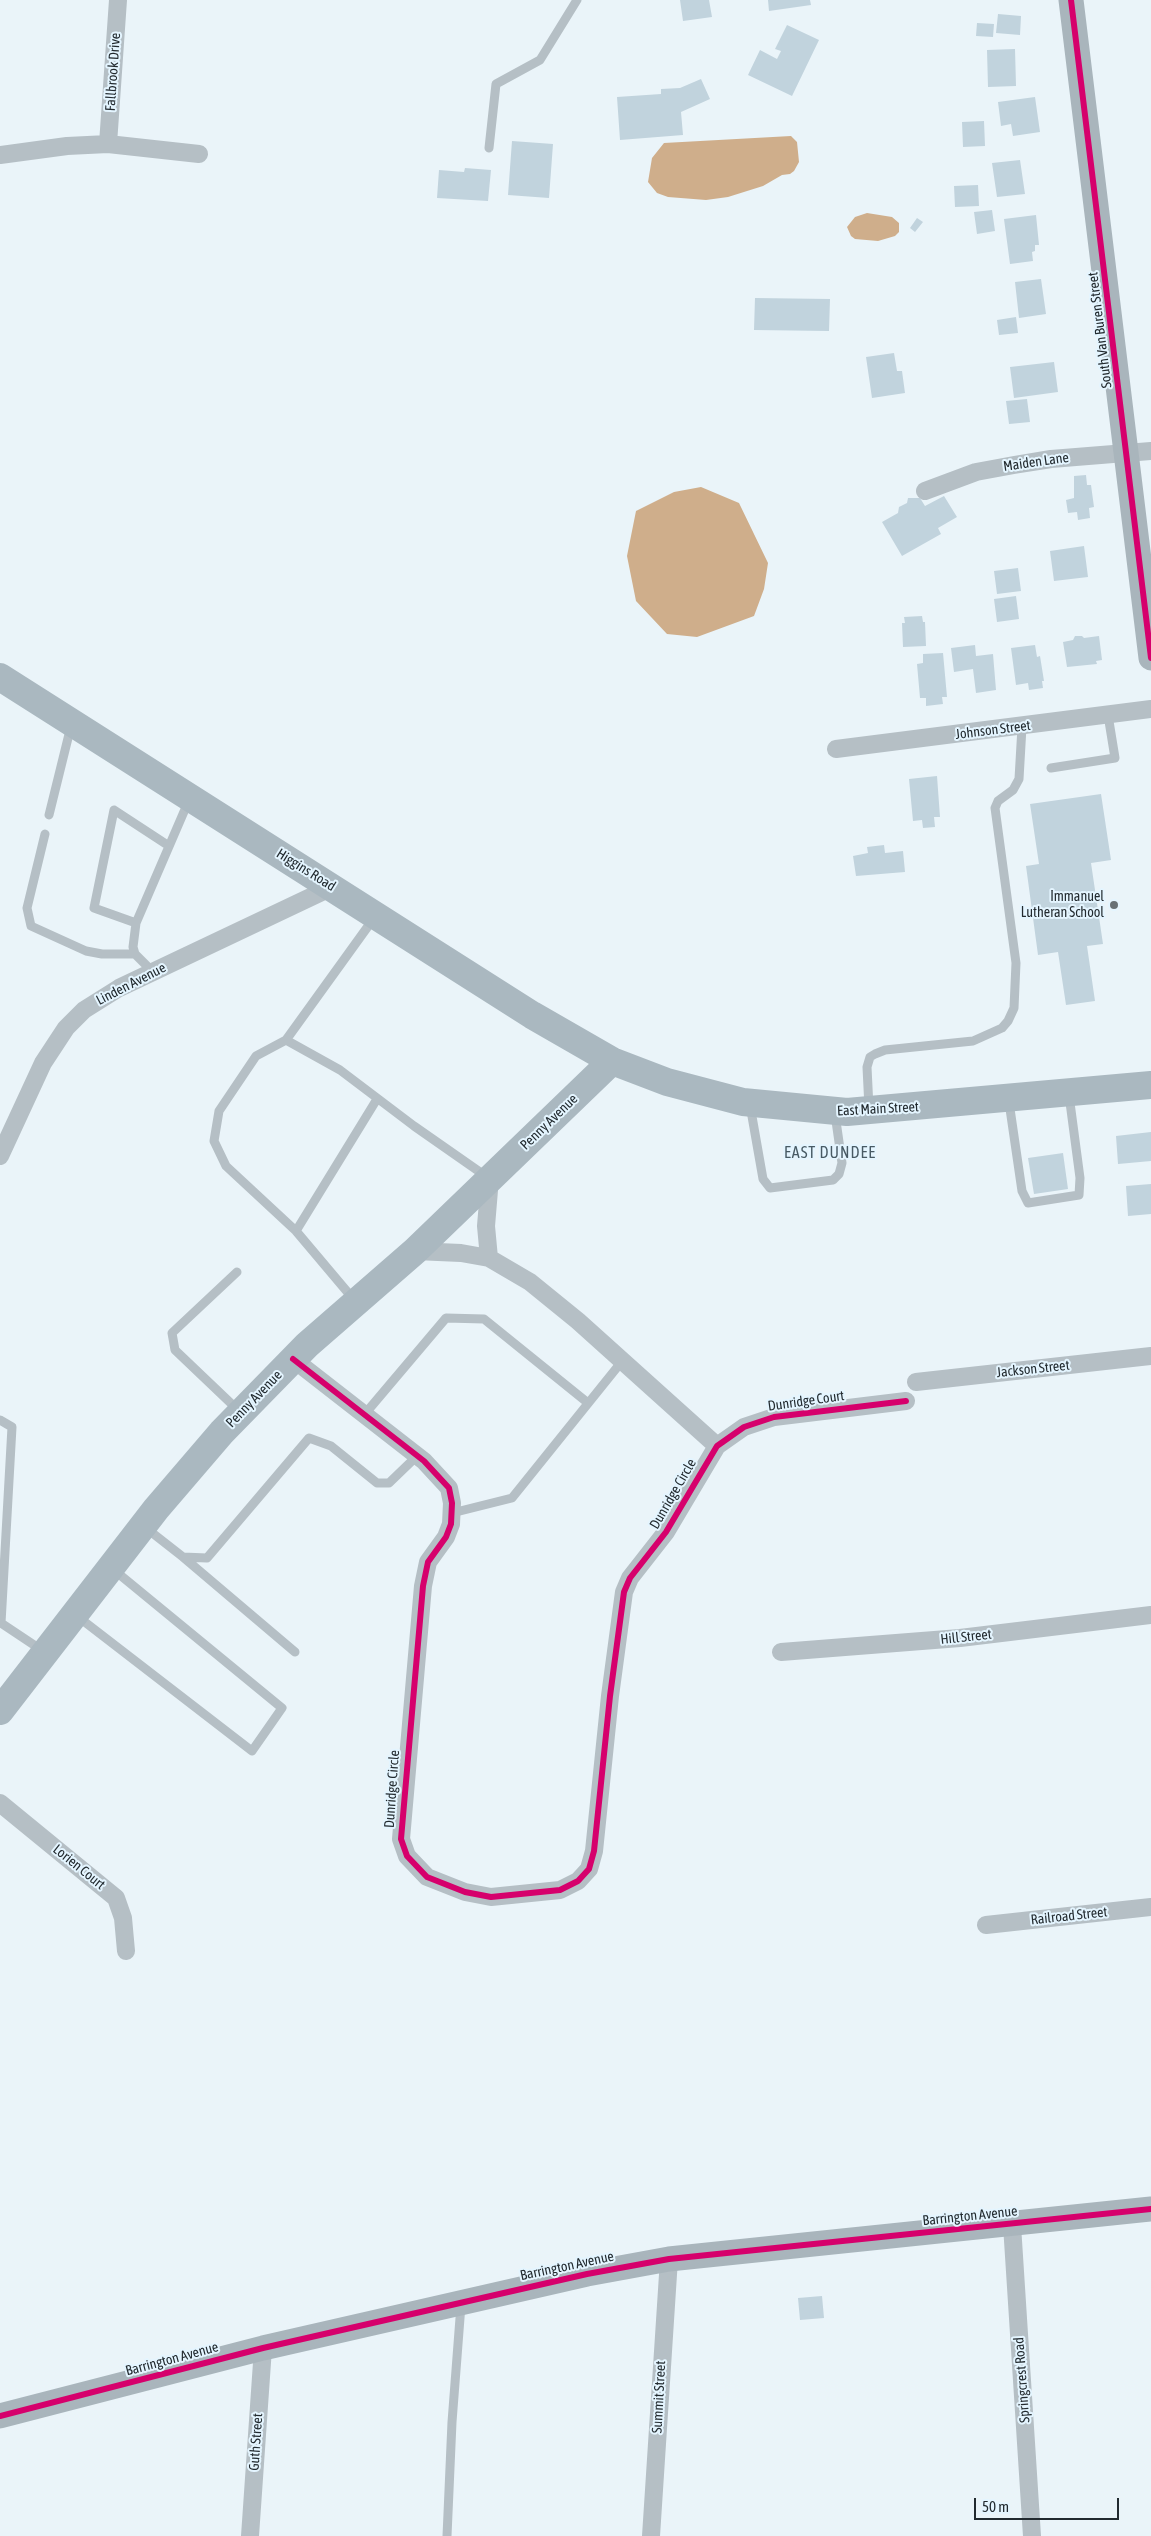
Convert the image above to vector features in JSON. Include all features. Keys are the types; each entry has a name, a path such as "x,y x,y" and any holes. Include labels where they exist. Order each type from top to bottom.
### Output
{"main road":[{"name":"Higgins Road","path":"0,677 532,1015 612,1061"},
{"name":"East Main Street","path":"612,1061 694,1091 750,1103 835,1112 869,1111 1068,1094 1151,1084"},
{"name":"Penny Avenue","path":"0,1711 188,1470 241,1412 293,1359 355,1301 414,1251 612,1061"}],"street":[{"name":"Fallbrook Drive","path":"108,144 118,0"},
{"name":"South Van Buren Street","path":"1071,0 1139,453 1151,658"},
{"path":"0,155 67,146 108,144 198,154"},
{"name":"Maiden Lane","path":"925,491 976,472 1014,465 1050,459 1139,453"},
{"name":"Johnson Street","path":"836,749 1151,710"},
{"name":"Linden Avenue","path":"0,1156 43,1063 66,1028 92,1004 153,972 332,887"},
{"path":"489,1258 486,1226 490,1178"},
{"path":"414,1251 461,1253 489,1258 530,1282 623,1360 717,1446"},
{"name":"Jackson Street","path":"916,1382 1151,1356"},
{"name":"Dunridge Circle","path":"293,1359 417,1456 436,1472 449,1488 452,1514 448,1533 428,1562 423,1586 402,1819 402,1846 410,1860 426,1877 465,1892 500,1897 560,1890 573,1885 584,1876 593,1861 610,1696 624,1592 630,1578 666,1532 717,1446"},
{"name":"Dunridge Court","path":"717,1446 744,1427 774,1417 906,1401"},
{"name":"Hill Street","path":"781,1652 960,1638 1151,1615"},
{"name":"Lorien Court","path":"0,1803 116,1898 123,1918 126,1951"},
{"name":"Railroad Street","path":"986,1925 1151,1907"},
{"name":"Barrington Avenue","path":"0,2416 263,2348 587,2274 669,2259 1012,2225 1151,2209"},
{"name":"Springcrest Road","path":"1012,2225 1032,2536"},
{"name":"Summit Street","path":"651,2536 669,2259"},
{"name":"Guth Street","path":"250,2536 263,2348"}],"lane":[{"path":"489,148 496,84 540,60 577,0"},
{"path":"1051,768 1115,758 1108,715"},
{"path":"49,815 72,722"},
{"path":"869,1111 867,1067 872,1055 885,1050 973,1041 1002,1028 1008,1021 1014,1008 1016,963 996,808 998,801 1014,790 1019,779 1022,727"},
{"path":"153,972 135,954 133,947 136,923 190,797"},
{"path":"136,923 94,908 114,810 169,846"},
{"path":"45,834 27,908 31,926 86,951 102,954 135,954"},
{"path":"355,1301 296,1231 226,1166 214,1141 220,1111 256,1056 286,1040 376,915"},
{"path":"286,1040 340,1070 490,1178"},
{"path":"1008,1099 1022,1191 1028,1203 1079,1195 1080,1178 1068,1094"},
{"path":"296,1231 378,1099"},
{"path":"750,1103 763,1179 770,1188 833,1180 839,1174 842,1163 835,1112"},
{"path":"237,1272 172,1333 176,1350 241,1412"},
{"path":"364,1415 446,1318 484,1319 588,1403"},
{"path":"452,1514 512,1498 623,1360"},
{"path":"0,1420 12,1427 1,1623 45,1653"},
{"path":"183,1557 207,1558 309,1438 331,1446 377,1483 389,1483 417,1456"},
{"path":"143,1526 183,1557 295,1652"},
{"path":"75,1614 252,1751 282,1708 111,1568"},
{"path":"447,2536 452,2422 462,2302"}],"shaded area":[{"path":"791,136 797,142 799,162 794,171 790,174 782,175 763,186 728,197 706,200 668,197 657,193 648,182 652,158 664,143"},
{"path":"867,213 892,217 899,223 899,232 895,236 878,241 855,239 851,236 847,227 855,217"},
{"path":"701,487 739,503 768,563 764,589 754,616 697,637 667,634 636,601 627,556 636,511 674,492"}],"building":[{"path":"680,0 709,0 712,17 683,21"},
{"path":"768,0 810,0 811,5 769,11"},
{"path":"998,14 1021,16 1020,35 996,33"},
{"path":"977,23 994,24 993,37 976,36"},
{"path":"787,25 819,40 792,96 748,75 760,50 777,59 781,51 775,49"},
{"path":"1015,49 1016,86 988,87 987,50"},
{"path":"701,79 710,99 681,112 683,135 620,140 617,97 661,94 661,89 680,88"},
{"path":"1035,97 1040,132 1013,136 1011,124 1001,126 998,102"},
{"path":"984,121 985,146 963,147 962,122"},
{"path":"512,141 553,144 549,198 508,195"},
{"path":"1020,160 1025,194 997,197 992,163"},
{"path":"465,168 491,170 488,201 437,198 439,170 464,172"},
{"path":"978,185 979,206 955,207 954,186"},
{"path":"992,210 995,231 977,234 974,212"},
{"path":"1036,215 1039,245 1035,245 1035,251 1032,252 1033,261 1010,264 1004,219"},
{"path":"917,218 923,222 915,232 910,228"},
{"path":"1041,279 1046,314 1019,318 1015,282"},
{"path":"755,298 830,299 829,331 754,330"},
{"path":"1016,317 1018,333 999,335 997,320"},
{"path":"894,353 897,371 902,371 905,393 872,398 866,357"},
{"path":"1054,362 1058,392 1014,398 1010,367"},
{"path":"1027,399 1030,422 1009,424 1006,401"},
{"path":"1086,475 1087,485 1091,485 1094,507 1089,508 1090,518 1078,520 1077,512 1068,513 1066,500 1074,498 1074,476"},
{"path":"944,496 957,517 938,528 941,534 902,556 882,522 898,513 899,507 907,503 908,498 920,498 925,506"},
{"path":"1084,546 1088,577 1054,581 1050,551"},
{"path":"1018,568 1021,591 997,594 994,571"},
{"path":"1016,596 1019,619 997,622 994,599"},
{"path":"922,616 923,622 925,622 926,646 903,647 902,623 905,623 904,617"},
{"path":"1075,636 1082,636 1084,638 1099,636 1102,660 1096,661 1097,664 1067,667 1063,642 1073,640"},
{"path":"975,645 976,656 993,654 996,690 976,693 973,669 954,672 951,648"},
{"path":"1035,645 1037,657 1040,656 1044,681 1042,681 1043,688 1029,690 1028,683 1016,685 1011,648"},
{"path":"943,653 947,697 942,697 943,704 926,706 926,698 920,698 917,664 923,663 923,654"},
{"path":"937,776 940,817 934,817 935,827 923,828 922,820 913,821 909,779"},
{"name":"Immanuel Lutheran School","path":"1101,794 1111,860 1091,863 1103,944 1087,946 1095,1001 1066,1005 1058,952 1038,955 1026,866 1039,864 1030,804"},
{"path":"884,845 885,853 903,851 905,872 856,876 853,856 868,853 867,847"},
{"path":"1151,1132 1151,1161 1118,1164 1116,1136"},
{"path":"1063,1153 1068,1189 1034,1194 1028,1158"},
{"path":"1151,1184 1151,1214 1128,1216 1126,1186"},
{"path":"822,2296 824,2318 800,2320 798,2298"}],"cycle path":[{"path":"1071,0 1151,658"},
{"path":"293,1359 424,1461 449,1488 452,1503 451,1524 446,1537 428,1562 423,1586 401,1839 407,1856 427,1877 465,1892 491,1897 560,1890 578,1881 589,1869 594,1851 610,1696 624,1592 630,1578 666,1532 717,1446 744,1427 774,1417 906,1401"},
{"path":"0,2416 263,2348 587,2274 669,2259 1151,2209"}],"place":[{"name":"Immanuel Lutheran School","path":"1114,905"}],"district":[{"name":"EAST DUNDEE","path":"830,1153"}]}
